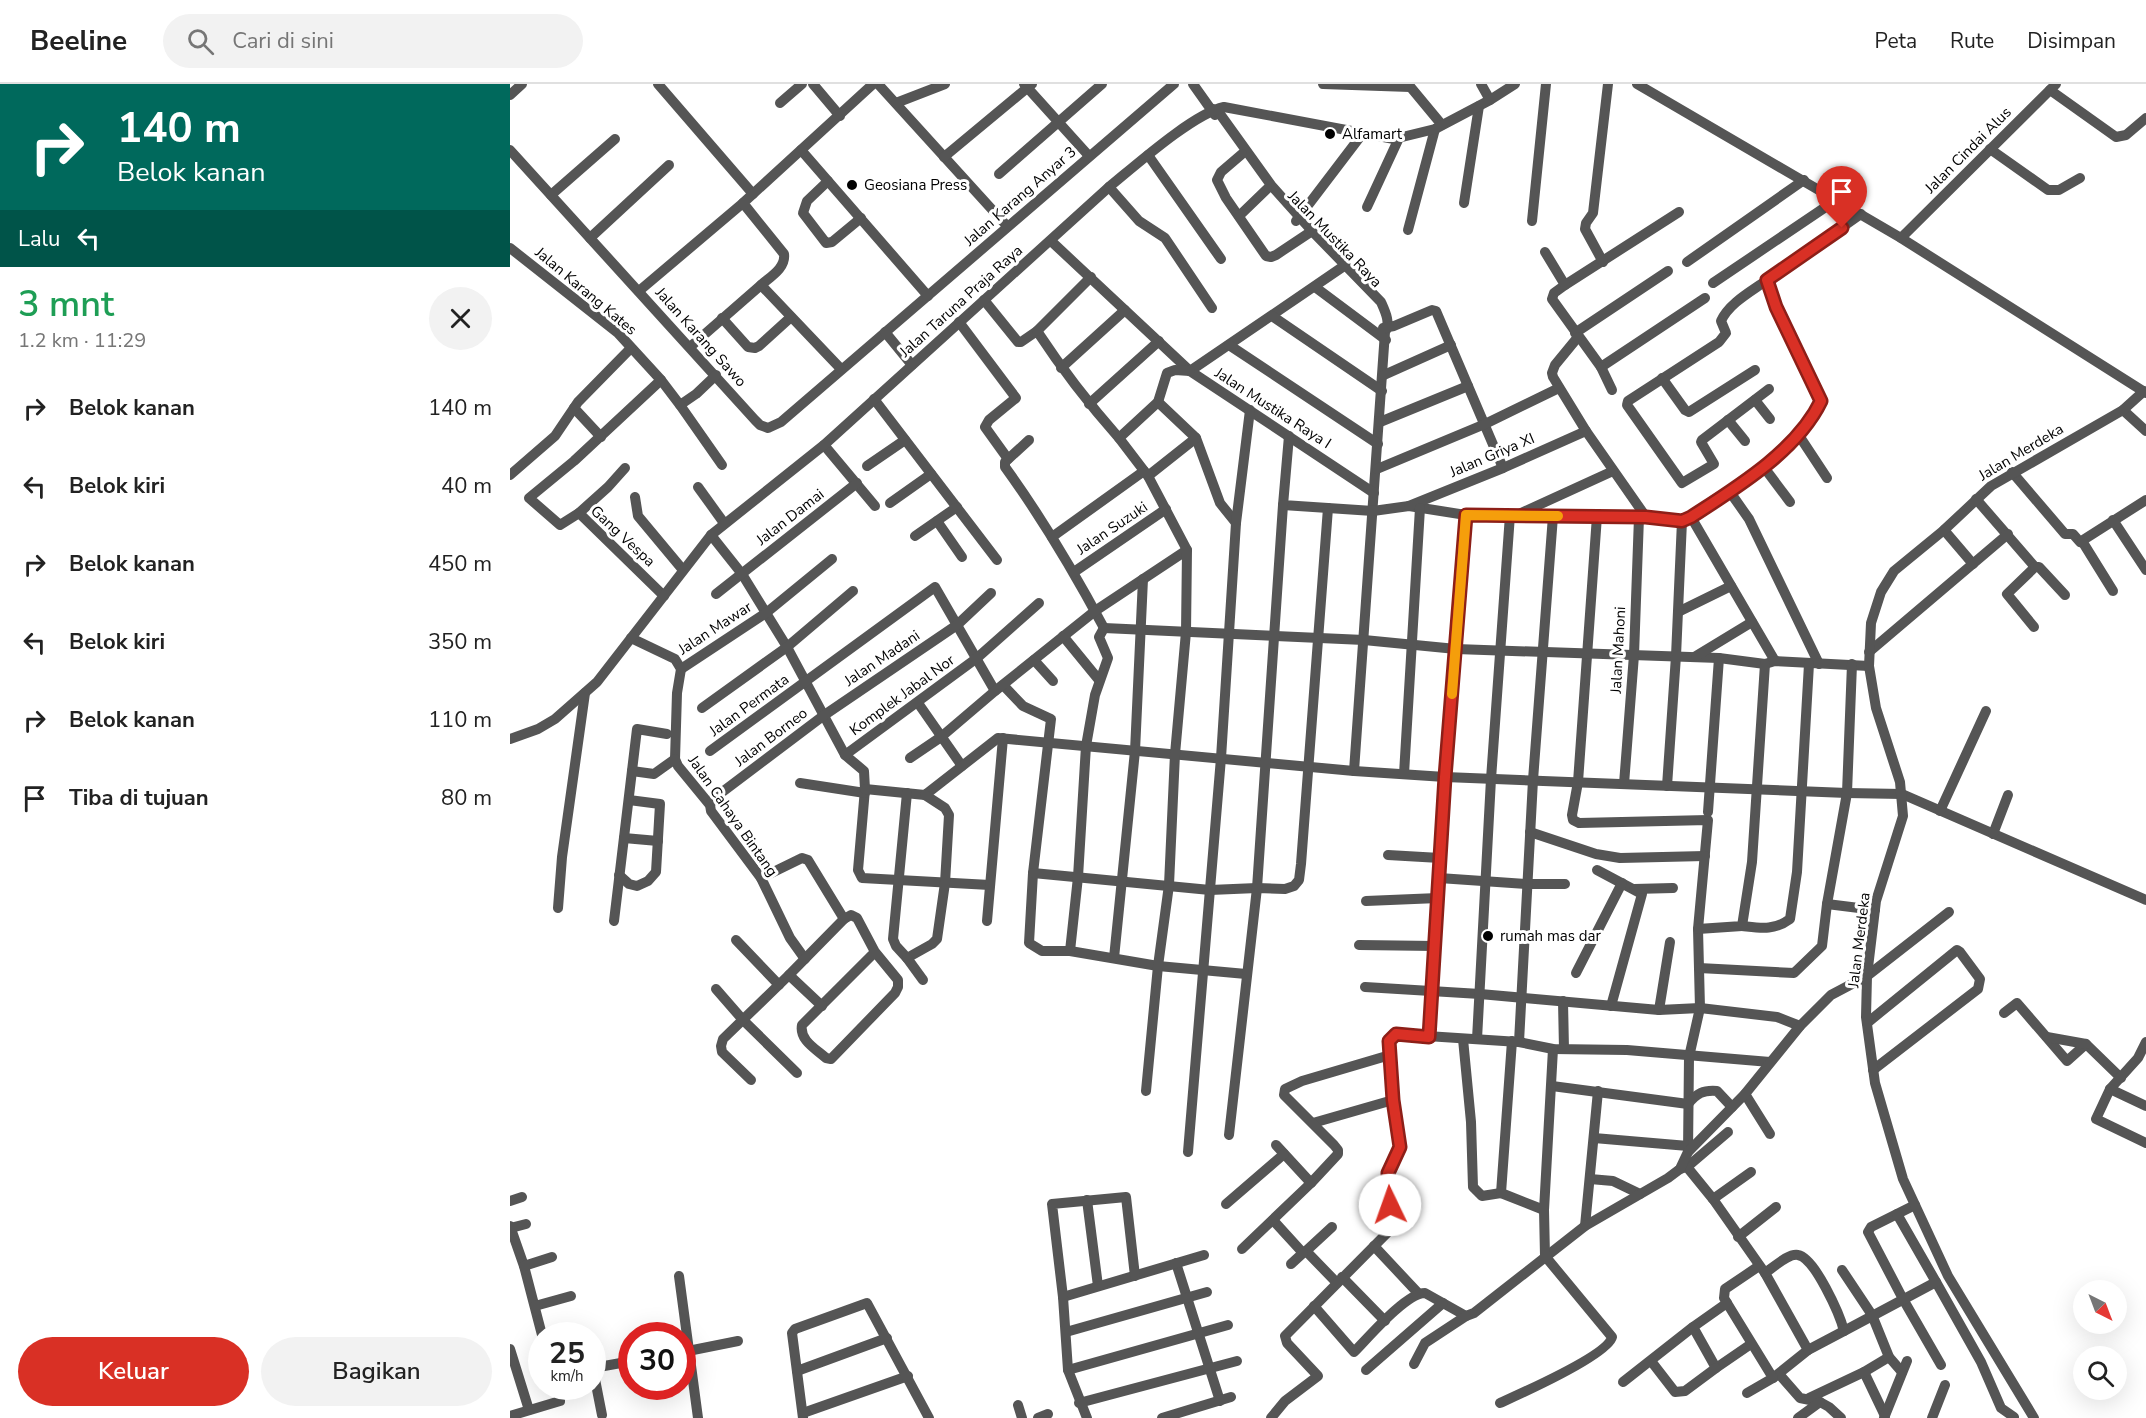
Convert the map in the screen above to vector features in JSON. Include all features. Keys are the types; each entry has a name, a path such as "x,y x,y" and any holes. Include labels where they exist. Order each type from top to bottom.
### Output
{"street":[{"path":"510,94 522,84"},
{"path":"658,84 753,194"},
{"path":"780,103 802,84"},
{"path":"813,84 840,116"},
{"path":"639,291 743,203 873,84"},
{"path":"878,84 1007,226"},
{"path":"896,103 945,84"},
{"path":"999,174 1102,84"},
{"name":"Jalan Karang Anyar 3","path":"885,332 1174,84"},
{"path":"1193,84 1213,110 1224,107 1388,139 1438,127 1515,84"},
{"path":"1323,84 1409,86 1438,127"},
{"path":"1480,84 1490,100"},
{"path":"1532,221 1546,84"},
{"path":"1603,262 1586,229 1586,223 1593,213 1608,84"},
{"path":"944,157 1028,85 1089,156"},
{"path":"1641,85 1901,238 2145,392"},
{"path":"2053,87 2116,137 2126,135 2146,118"},
{"name":"Jalan Cindai Alus","path":"1901,238 2053,87"},
{"path":"1464,203 1479,106"},
{"name":"Jalan Mustika Raya","path":"1213,110 1267,189 1342,268 1381,302 1385,310 1385,332"},
{"name":"Jalan Mustika Raya","path":"1213,110 1220,114 1298,220"},
{"name":"Jalan Taruna Praja Raya","path":"510,739 547,725 597,682 682,570 724,523 824,444 1109,187 1148,155 1213,110"},
{"path":"1408,230 1438,127"},
{"path":"1298,220 1363,133"},
{"path":"1367,207 1399,138"},
{"path":"551,195 615,139"},
{"path":"1990,148 2048,190 2059,190 2080,178"},
{"name":"Jalan Karang Sawo","path":"510,150 760,425 768,428 781,422 885,332"},
{"path":"801,150 928,296"},
{"path":"1242,154 1221,172 1217,180 1220,189 1266,255 1271,257 1276,255 1310,233"},
{"path":"1148,155 1221,260"},
{"path":"590,238 669,165"},
{"path":"1687,262 1804,180"},
{"path":"828,181 807,201 803,213 826,243 832,242 861,218"},
{"path":"1109,187 1139,221 1165,238 1212,308"},
{"path":"1239,216 1267,189"},
{"path":"1713,283 1836,200"},
{"path":"690,347 785,261 784,254 743,203"},
{"path":"1612,390 1601,367 1552,299 1554,293 1679,212"},
{"path":"1770,389 1700,441 1714,464 1680,483 1627,405 1628,401 1719,342 1726,333 1720,321 1737,302 1861,214"},
{"path":"1051,241 1190,371"},
{"name":"Jalan Karang Kates","path":"510,248 618,333 661,380 722,465"},
{"path":"1545,252 1565,285"},
{"name":"Jalan Mustika Raya I","path":"1342,268 1190,371 1374,493"},
{"path":"1643,517 1559,388 1553,369 1576,335 1668,271"},
{"path":"984,300 1018,342 1021,342 1037,331 1091,278"},
{"path":"1283,505 1373,511 1414,507 1466,515 1687,519 1730,492 1763,466 1798,434 1814,415 1821,401 1780,316 1767,280"},
{"path":"761,285 841,369"},
{"path":"1315,287 1385,332"},
{"path":"1601,367 1705,298"},
{"path":"1061,368 1125,310"},
{"path":"1385,332 1435,310 1503,468"},
{"path":"1272,316 1382,391"},
{"path":"723,318 752,349 759,346 791,317"},
{"path":"959,322 1016,398 989,420 986,427 1008,459"},
{"path":"1037,331 1061,368 1146,473 1187,550 1186,632 1175,754 1169,885 1158,966 1146,1091"},
{"path":"885,332 912,365"},
{"path":"1354,771 1384,375 1385,332"},
{"path":"1089,404 1159,341"},
{"path":"1230,345 1378,444"},
{"path":"1384,375 1451,345"},
{"path":"510,475 555,436 578,402 631,348"},
{"path":"1119,438 1158,402 1167,373 1175,370 1190,371"},
{"path":"1662,378 1684,410 1689,412 1755,370"},
{"path":"680,405 716,375"},
{"path":"574,408 601,437 661,380"},
{"path":"1380,422 1468,386"},
{"path":"1377,469 1485,424 1559,388"},
{"name":"Jalan Merdeka","path":"2031,1414 1948,1276 1903,1179 1875,1083 1867,1023 1867,976 1876,901 1903,816 1902,794 1876,708 1869,666 1871,623 1888,578 1994,483 2123,410 2145,392"},
{"path":"874,399 997,560"},
{"path":"1755,400 1770,419"},
{"path":"1158,402 1196,438 1220,503 1236,522"},
{"path":"1188,1152 1221,758 1236,522 1250,410"},
{"path":"2123,410 2146,430"},
{"path":"1728,420 1744,441"},
{"name":"Jalan Griya XI","path":"1414,507 1586,431"},
{"path":"1798,434 1827,478"},
{"path":"1229,1135 1257,888 1289,436"},
{"name":"Gang Vespa","path":"601,437 528,498 557,523 564,524 579,513 664,596"},
{"path":"1052,537 1196,438"},
{"path":"867,466 905,440"},
{"path":"1029,440 1005,462 1005,467 1074,572 1104,628"},
{"path":"824,444 875,506"},
{"path":"1763,466 1790,502"},
{"path":"579,513 625,468"},
{"path":"1513,516 1613,471"},
{"path":"2012,472 2065,534 2073,534 2080,542 2082,541 2113,591"},
{"path":"890,503 931,474"},
{"name":"Jalan Damai","path":"716,594 857,483"},
{"path":"698,487 724,523"},
{"path":"1698,929 1742,926 1768,929 1782,925 1790,919 1797,872 1801,791 1814,664 1749,519 1730,492"},
{"path":"636,497 638,516 682,570"},
{"path":"1976,499 2035,567 2039,567 2065,595"},
{"path":"2082,541 2146,500"},
{"path":"915,537 957,507"},
{"path":"1404,774 1412,645 1414,507"},
{"path":"1033,873 1210,890 1285,889 1294,886 1299,880 1310,766 1328,508"},
{"name":"Jalan Suzuki","path":"1074,572 1166,509"},
{"path":"1429,1037 1445,777 1466,515"},
{"path":"1477,1040 1499,650 1513,516"},
{"path":"1502,1193 1521,997 1533,780 1553,516"},
{"path":"1597,516 1578,782 1572,815 1579,823 1708,820 1698,929 1700,1008 1689,1057 1688,1149 1683,1168"},
{"name":"Jalan Mahoni","path":"1624,784 1643,517"},
{"path":"1687,519 1752,622 1770,663 1752,862 1742,926"},
{"path":"1667,786 1678,612 1687,519"},
{"path":"2113,520 2146,570"},
{"path":"937,521 962,557"},
{"path":"1944,530 1973,564"},
{"path":"1869,652 2008,534"},
{"path":"711,535 742,574 787,647 845,755 864,771 865,791 858,870 862,878 990,885"},
{"path":"910,758 941,737 1095,611 1187,550"},
{"name":"Jalan Mawar","path":"681,669 766,613 832,559"},
{"path":"2034,627 2007,594 2035,567"},
{"path":"1114,958 1136,751 1143,579"},
{"path":"1678,612 1731,586"},
{"name":"Jalan Permata","path":"710,751 935,587 957,625"},
{"path":"702,708 787,647 854,591"},
{"name":"Jalan Madani","path":"824,716 957,625 991,593"},
{"name":"Komplek Jabal Nor","path":"845,755 977,658 1039,603"},
{"path":"1695,657 1752,622"},
{"path":"957,625 999,688 1023,706 1052,719 1033,873 1029,943 1042,951 1070,951 1158,966 1246,974"},
{"path":"1104,628 1364,640 1456,649 1676,656 1770,663 1869,666"},
{"path":"1070,951 1078,877 1086,746 1099,680 1108,658 1100,637 1104,628"},
{"path":"1063,636 1099,680"},
{"path":"631,638 675,659 681,669"},
{"path":"1708,812 1719,658"},
{"path":"1034,660 1053,681"},
{"path":"1700,968 1794,973 1822,946 1846,793 1852,664"},
{"name":"Jalan Cahaya Bintang","path":"681,669 677,693 675,759 678,766 710,806 711,811 761,878 790,938 805,958"},
{"path":"558,908 562,857 585,693"},
{"path":"918,703 962,766"},
{"path":"1940,811 1986,711"},
{"name":"Jalan Borneo","path":"710,806 713,799 824,716"},
{"path":"614,921 637,729 667,734"},
{"path":"925,795 998,738 1354,771 1445,777 1902,794 2146,900"},
{"path":"987,921 1003,738"},
{"path":"632,771 654,774 675,759"},
{"path":"800,783 925,795 945,808 949,815 945,883 937,939 907,958"},
{"path":"907,793 893,939 923,980"},
{"path":"1993,834 2008,795"},
{"path":"619,874 629,884 637,886 648,881 656,872 660,804 629,800"},
{"path":"1530,832 1620,858 1705,856"},
{"path":"624,838 658,841"},
{"path":"1388,855 1440,858"},
{"path":"761,878 802,858 808,860 844,919"},
{"path":"1598,870 1642,894 1611,1006"},
{"path":"1439,878 1485,882 1565,884"},
{"path":"1576,973 1622,884"},
{"path":"1633,889 1673,888"},
{"path":"1366,901 1438,898"},
{"path":"1827,904 1875,910"},
{"path":"1688,1149 1732,1107 1800,1026 1831,995 1867,976 1949,912"},
{"path":"751,1080 722,1052 723,1039 844,919 852,915 857,918 874,952 898,980 898,987 895,993 831,1059 826,1058 803,1038 802,1025 874,952"},
{"path":"736,940 779,985"},
{"path":"1659,1010 1670,942"},
{"path":"1359,945 1435,946"},
{"path":"1867,1023 1957,950 1980,979 1978,988 1873,1070"},
{"path":"789,975 822,1006"},
{"path":"1365,987 1521,997 1659,1010 1700,1008 1777,1017 1800,1026"},
{"path":"716,989 743,1020 797,1073"},
{"path":"1500,1403 1580,1364 1611,1342 1612,1337 1545,1256 1544,1210 1552,1086 1563,1001"},
{"path":"2004,1013 2017,1003 2067,1061 2086,1044"},
{"path":"1271,1418 1285,1401 1318,1376 1287,1343 1285,1336 1388,1233 1391,1226 1388,1173 1400,1147 1393,1100 1389,1041 1396,1034 1515,1042 1558,1049 1628,1050 1689,1057 1770,1062"},
{"path":"2047,1037 2086,1044 2121,1078"},
{"path":"1463,1039 1471,1122 1473,1187 1482,1196 1502,1193 1544,1210"},
{"path":"2146,1042 2138,1058 2110,1089 2096,1119 2146,1143"},
{"path":"1242,1249 1338,1154 1334,1145 1284,1095 1285,1089 1291,1084 1390,1055"},
{"path":"1552,1086 1688,1104"},
{"path":"2110,1089 2146,1106"},
{"path":"1585,1226 1598,1091"},
{"path":"1688,1104 1695,1095 1708,1091 1721,1094 1732,1107"},
{"path":"1744,1094 1770,1134"},
{"path":"1313,1123 1393,1100"},
{"path":"1414,1364 1425,1343 1474,1313 1585,1226 1683,1168 1728,1132"},
{"path":"1594,1138 1688,1149"},
{"path":"1226,1204 1280,1149 1311,1183"},
{"path":"1683,1168 1713,1199 1762,1269 1808,1350"},
{"path":"1713,1199 1751,1172"},
{"path":"1590,1179 1614,1181 1640,1194"},
{"path":"510,1201 522,1197"},
{"path":"1087,1418 1079,1403 1068,1370 1063,1297 1052,1204 1126,1197 1135,1276"},
{"path":"1087,1200 1098,1286"},
{"path":"1915,1205 1871,1227 1868,1232 1941,1365"},
{"path":"1738,1237 1776,1208"},
{"path":"1897,1214 1981,1362 2001,1408 2013,1418 2031,1414"},
{"path":"1273,1220 1305,1252 1385,1321"},
{"path":"526,1224 511,1227 513,1244 524,1266 539,1322"},
{"path":"1291,1264 1332,1227"},
{"path":"1374,1246 1418,1293"},
{"path":"1063,1297 1204,1255"},
{"path":"1841,1418 1829,1407 1814,1400 1800,1398 1776,1376 1751,1344 1727,1304 1724,1298 1725,1289 1792,1255 1800,1255 1807,1259 1832,1298 1844,1332"},
{"path":"524,1266 552,1257"},
{"path":"1176,1263 1220,1401"},
{"path":"1842,1270 1872,1315 1889,1357 1902,1372"},
{"path":"679,1276 683,1322"},
{"path":"1747,1393 1776,1376 1808,1350 1936,1282"},
{"path":"1066,1332 1207,1292"},
{"path":"1314,1306 1354,1352 1407,1300 1418,1293 1425,1293 1466,1316"},
{"path":"535,1306 571,1296"},
{"path":"908,1376 803,1415 791,1336 795,1329 867,1303 908,1376 928,1418"},
{"path":"1366,1371 1443,1303"},
{"path":"1623,1382 1693,1327 1727,1304"},
{"path":"1068,1370 1228,1325"},
{"path":"1693,1327 1716,1368"},
{"path":"797,1371 886,1338"},
{"path":"696,1350 738,1341"},
{"path":"1651,1361 1675,1392 1685,1391 1751,1344"},
{"path":"510,1349 514,1376 529,1410"},
{"path":"1798,1418 1814,1400 1889,1357"},
{"path":"1079,1403 1237,1361"},
{"path":"1885,1417 1907,1361"},
{"path":"1864,1372 1885,1417"},
{"path":"1932,1418 1945,1385"},
{"path":"1162,1418 1232,1397"},
{"path":"510,1416 561,1400"},
{"path":"599,1400 602,1415"},
{"path":"695,1400 698,1418"},
{"path":"1018,1405 1022,1418"}],"slow traffic":[{"path":"1452,694 1466,515 1558,516"}],"place":[{"name":"Alfamart","path":"1330,134"},
{"name":"Geosiana Press","path":"852,185"},
{"name":"rumah mas dar","path":"1488,936"}],"route":[{"path":"1390,1205 1388,1173 1400,1147 1393,1100 1389,1041 1396,1034 1429,1037 1445,777 1466,515 1646,517 1682,521 1730,492 1782,450 1814,415 1821,401 1791,341 1767,280 1842,228"}]}
